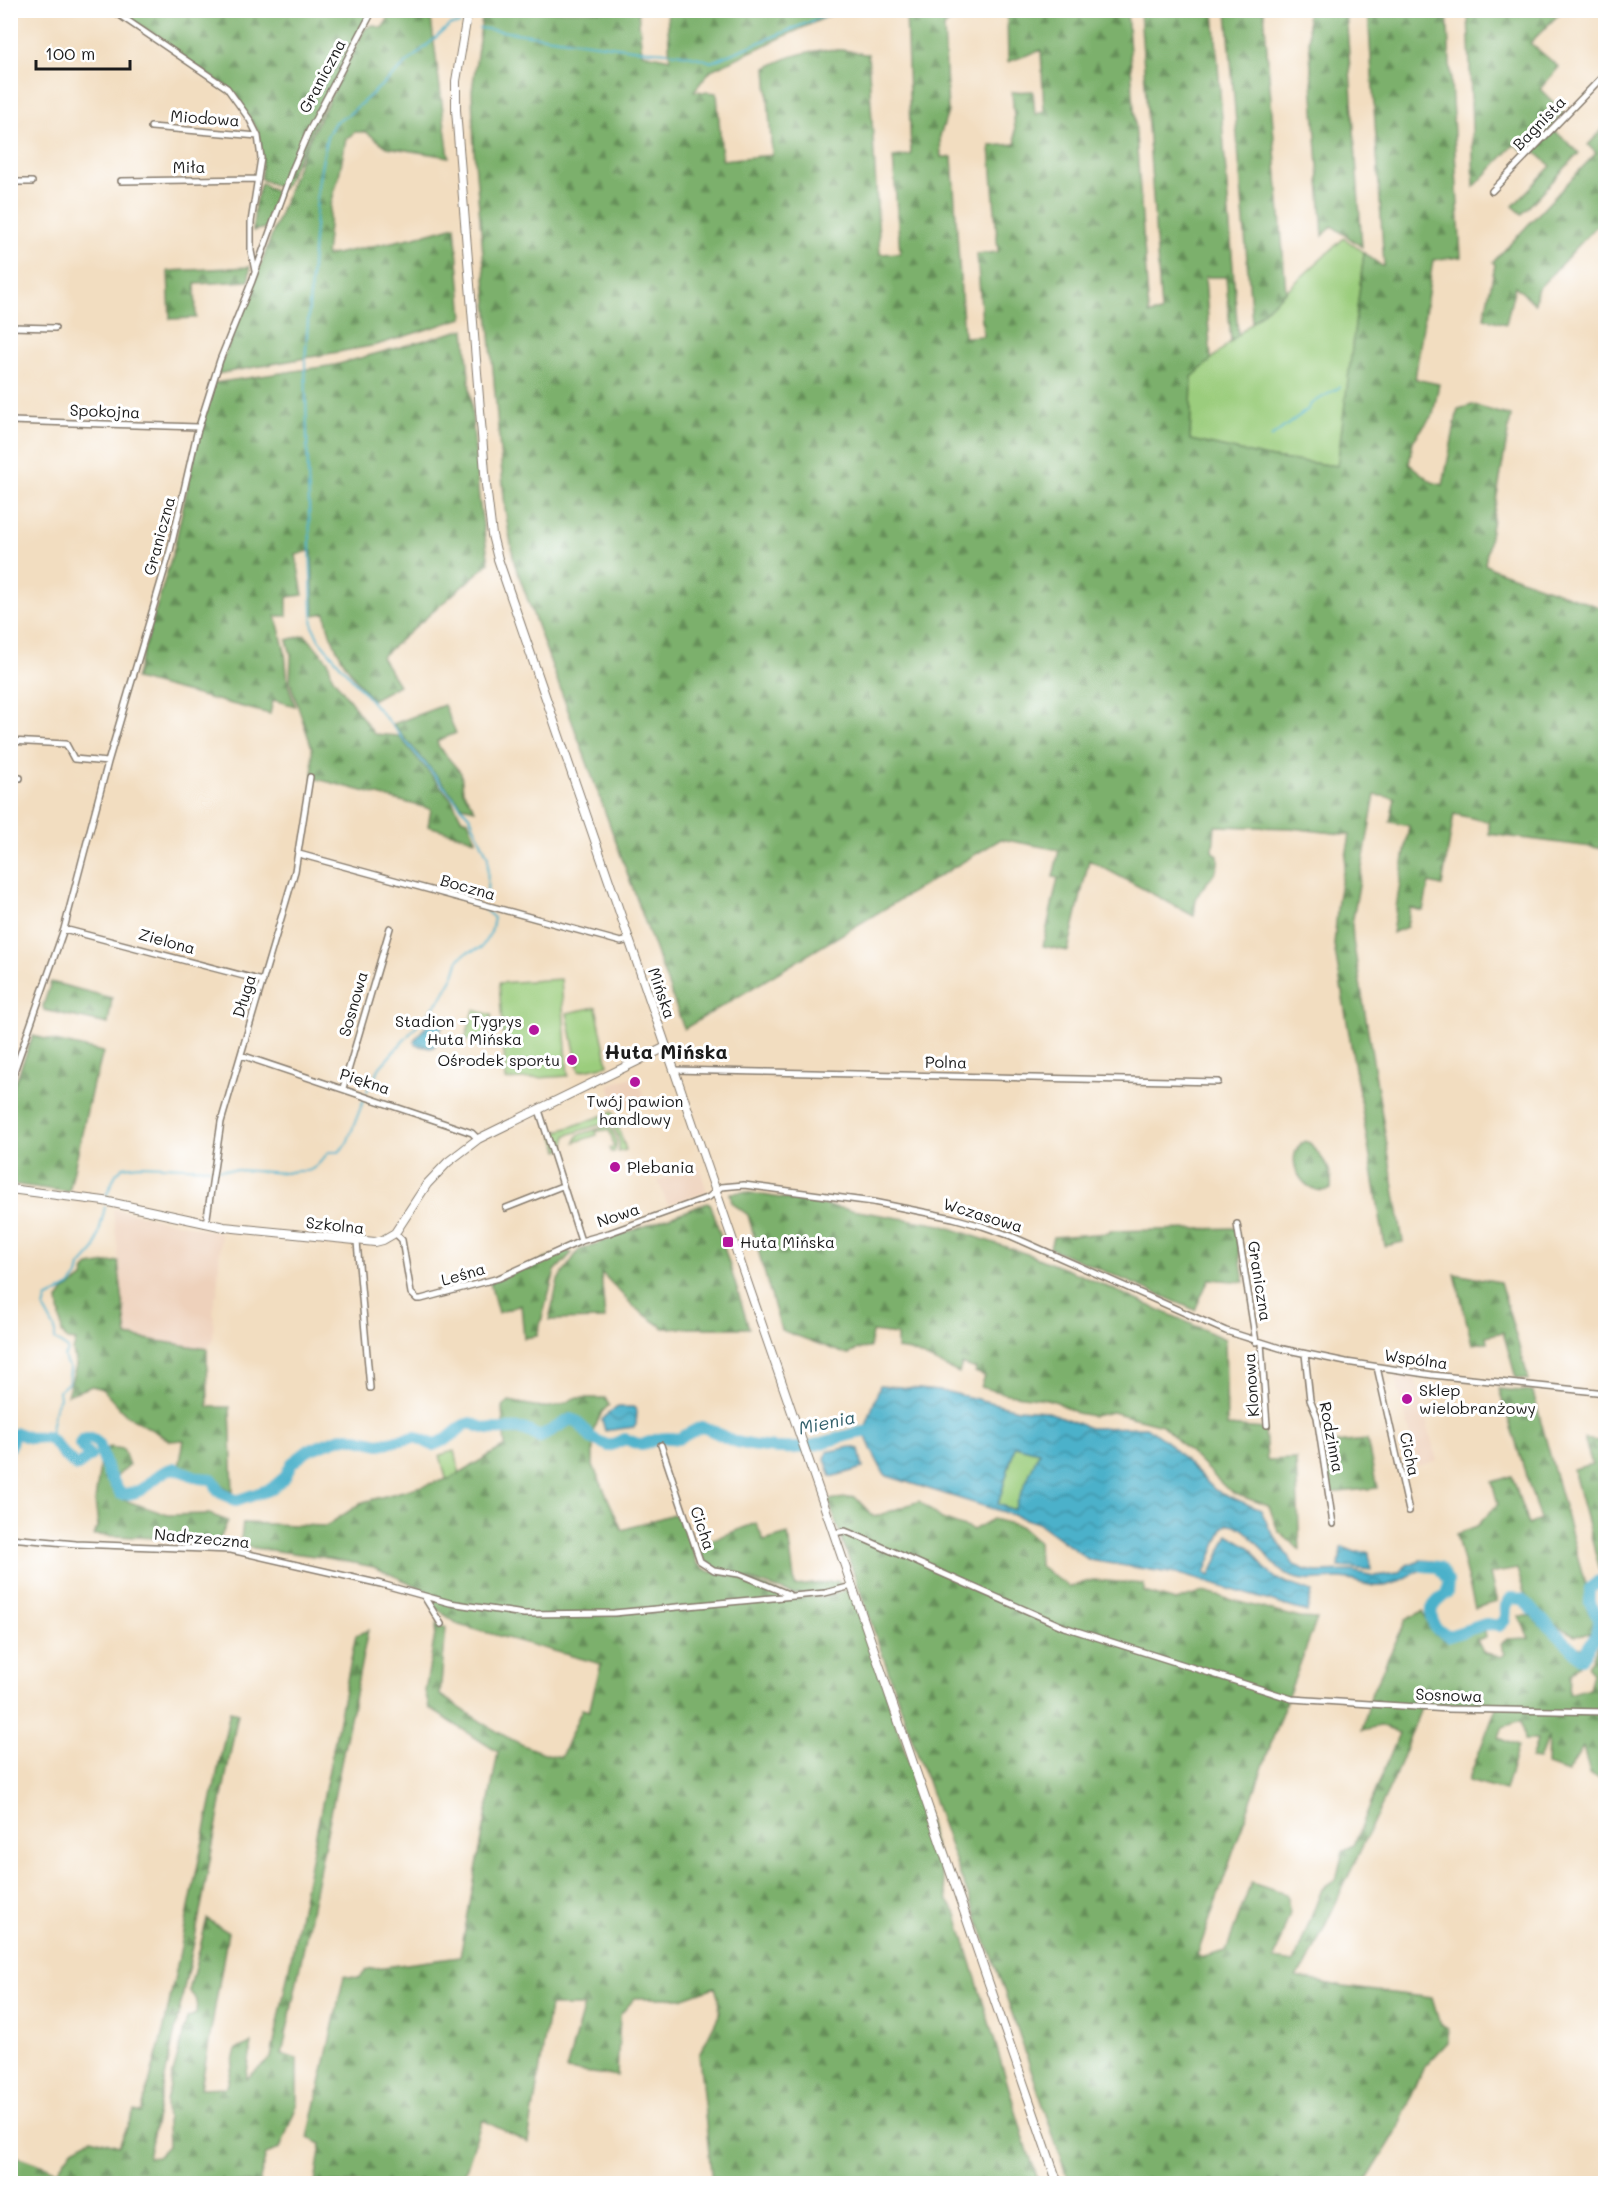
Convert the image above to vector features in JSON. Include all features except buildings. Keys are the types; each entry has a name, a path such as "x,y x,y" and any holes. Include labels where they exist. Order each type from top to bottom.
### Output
{"main road":[{"name":"Mińska","path":"468,10 456,81 456,110 490,520 494,541 504,577 1058,2184"},
{"path":"395,1233 422,1189 448,1162 478,1139 666,1047"},
{"name":"Szkolna","path":"10,1189 104,1201 206,1224 357,1242 379,1241 395,1233"}],"street":[{"path":"112,10 227,88 250,120 258,136 261,158 251,222 251,251 255,272"},
{"name":"Graniczna","path":"10,1083 64,929 108,762 170,552 198,427 224,347 309,131 373,10"},
{"name":"Bagnista","path":"1492,191 1605,73"},
{"name":"Miodowa","path":"151,128 258,136"},
{"name":"Miła","path":"120,181 258,179"},
{"path":"10,182 32,182"},
{"path":"10,327 56,328"},
{"name":"Spokojna","path":"10,421 198,427"},
{"path":"10,741 66,744 74,759 108,762"},
{"path":"10,777 20,778"},
{"name":"Długa","path":"206,1224 221,1122 299,854 310,777"},
{"name":"Boczna","path":"299,854 573,930 621,942 629,940"},
{"name":"Sosnowa","path":"343,1088 390,928"},
{"name":"Zielona","path":"64,929 263,981"},
{"name":"Piękna","path":"241,1055 462,1129 472,1133 478,1139"},
{"name":"Polna","path":"674,1070 1218,1082"},
{"name":"Nowa","path":"539,1110 581,1241 666,1213 714,1195 717,1191"},
{"name":"Wczasowa","path":"717,1191 721,1187 744,1185 873,1202 953,1218 1011,1236 1226,1331"},
{"path":"506,1208 562,1186"},
{"name":"Graniczna","path":"1238,1224 1258,1342"},
{"name":"Leśna","path":"395,1233 402,1240 411,1293 421,1299 508,1275 581,1241"},
{"path":"357,1242 370,1388"},
{"name":"Wspólna","path":"1226,1331 1305,1354 1432,1376 1605,1393"},
{"name":"Klonowa","path":"1258,1342 1267,1425"},
{"name":"Rodzinna","path":"1305,1354 1310,1400 1317,1417 1333,1524"},
{"name":"Cicha","path":"1377,1367 1409,1511"},
{"name":"Cicha","path":"661,1445 700,1561 709,1568 739,1574 791,1595"},
{"name":"Sosnowa","path":"834,1533 845,1531 1064,1627 1252,1688 1292,1698 1448,1709 1605,1712"},
{"name":"Nadrzeczna","path":"10,1538 76,1544 231,1550 381,1584 423,1597 524,1614 614,1613 825,1593 852,1586"},
{"path":"423,1597 441,1624"}],"shaded area":[{"path":"637,1075 645,1099 617,1110 609,1085"},
{"path":"699,1166 707,1192 668,1205 658,1181"},
{"path":"113,1209 221,1233 217,1295 214,1297 213,1341 207,1349 127,1336"},
{"path":"1395,1375 1415,1378 1437,1461 1418,1466"}],"green space":[{"path":"117,11 373,11 361,29 283,189 261,179 262,159 258,131 240,102 227,87 192,64 159,37"},
{"path":"384,11 430,11 449,157 387,147 366,132 355,132 346,139 331,204 326,256 455,226 463,318 377,345 217,374 303,152 365,29 372,25 382,28 387,21 388,14"},
{"path":"483,11 638,11 642,53 670,59 667,11 839,11 711,70 694,91 717,93 722,160 772,155 766,68 796,55 817,50 868,54 880,254 900,253 893,157 911,155 906,11 963,11 944,27 948,112 940,136 941,157 952,157 964,337 983,336 977,254 998,252 990,146 1016,144 1012,92 1033,91 1035,115 1044,111 1041,50 1008,62 1007,11 1127,11 1149,314 1161,312 1140,11 1214,11 1238,335 1231,342 1226,277 1205,277 1211,360 1192,377 1190,440 1272,458 1337,466 1364,253 1384,266 1368,11 1447,11 1461,257 1433,260 1415,379 1439,384 1433,414 1413,441 1409,464 1432,482 1443,485 1458,409 1472,405 1511,416 1485,564 1493,569 1605,609 1606,849 1489,834 1489,822 1454,814 1442,886 1429,883 1423,911 1410,908 1407,927 1392,933 1409,826 1390,822 1395,798 1375,795 1352,924 1353,940 1403,1242 1385,1246 1334,945 1338,899 1350,835 1290,828 1215,826 1213,851 1218,856 1217,868 1197,897 1194,916 1089,860 1068,951 1043,946 1058,878 1053,877 1059,850 1001,839 684,1029 514,562 505,509 474,150 472,91"},
{"path":"1227,11 1264,11 1286,291 1252,322"},
{"path":"1307,11 1346,11 1362,247 1332,226 1323,236"},
{"path":"1468,11 1562,11 1530,43 1559,67 1540,89 1564,113 1526,154 1515,144 1474,187"},
{"path":"1605,127 1605,217 1537,290 1535,304 1515,286 1506,324 1484,318 1495,265 1493,262 1596,153 1588,145"},
{"path":"1554,130 1579,153 1522,214 1513,206 1551,166 1534,151"},
{"path":"261,183 278,193 266,228 253,231 255,204"},
{"path":"1344,238 1364,253 1338,466 1272,458 1190,440 1192,377"},
{"path":"250,267 249,281 195,284 196,318 170,319 168,271"},
{"path":"465,329 479,499 489,563 381,657 399,685 372,700 349,670 337,649 325,613 314,615 312,550 296,555 303,595 287,597 287,616 276,616 285,652 288,684 295,706 273,700 270,714 135,679 174,549 200,429 214,383 335,365"},
{"path":"305,635 328,661 332,676 374,734 399,736 452,800 461,818 468,820 476,840 428,826 431,809 313,778 312,748 290,683 291,655 287,640"},
{"path":"444,705 456,733 437,741 439,747 461,773 463,791 475,809 462,806 393,724"},
{"name":"Stadion - Tygrys Huta Mińska","path":"561,979 568,1076 506,1080 499,983"},
{"path":"51,982 112,998 108,1024 44,1010 43,1006"},
{"path":"596,1007 608,1065 579,1071 567,1013"},
{"path":"474,1010 492,1015 483,1045 465,1039"},
{"path":"33,1036 103,1052 96,1079 94,1079 69,1192 11,1184 11,1093"},
{"path":"613,1112 626,1150 618,1152 618,1136 608,1122 567,1135 564,1148 559,1151 553,1133"},
{"path":"607,1126 615,1138 614,1152 611,1152 610,1148 614,1147 608,1130 596,1131 597,1135 575,1142 578,1135"},
{"path":"1305,1141 1310,1143 1329,1169 1331,1189 1321,1191 1312,1188 1298,1174 1295,1156 1298,1148"},
{"path":"745,1192 941,1225 1030,1255 1083,1276 1225,1339 1227,1426 1265,1429 1267,1460 1296,1459 1300,1550 1278,1531 1269,1506 1235,1494 1226,1488 1162,1425 1112,1412 1093,1416 1076,1413 1057,1402 1007,1394 981,1387 985,1376 975,1372 976,1369 962,1364 959,1373 911,1351 897,1349 897,1335 872,1332 870,1348 858,1349 848,1355 781,1330 748,1215 732,1203 730,1193"},
{"path":"707,1203 711,1205 749,1328 664,1328 635,1308 601,1272 605,1319 549,1320 558,1280 579,1250"},
{"path":"1236,1228 1244,1282 1209,1279 1195,1310 1050,1248 1053,1237 1109,1233 1110,1231"},
{"path":"567,1251 572,1253 555,1271 537,1336 524,1338 521,1305 498,1313 490,1283"},
{"path":"118,1261 127,1336 207,1349 208,1407 230,1407 233,1492 217,1483 214,1478 179,1467 184,1440 170,1441 124,1413 102,1389 92,1386 67,1395 76,1366 73,1351 76,1341 67,1340 62,1333 58,1300 64,1291 83,1278 89,1266"},
{"path":"1455,1274 1500,1282 1529,1380 1516,1378 1503,1332 1486,1336 1487,1342 1472,1344"},
{"path":"1499,1389 1533,1392 1587,1591 1587,1609 1594,1617 1595,1633 1575,1635 1556,1626 1526,1599 1517,1569 1490,1574 1497,1602 1475,1608 1456,1534 1477,1526 1498,1504 1492,1482 1512,1476 1528,1525 1540,1520"},
{"path":"574,1398 605,1398 609,1405 602,1412 593,1432 593,1465 622,1530 673,1514 684,1523 697,1564 708,1571 738,1577 789,1597 826,1597 851,1588 928,1820 948,1901 956,1912 1029,2155 1040,2183 712,2183 699,2055 720,2013 715,1987 684,1998 635,1998 620,2015 617,2076 566,2070 584,2006 550,2006 528,2142 482,2120 462,2183 315,2183 321,2144 308,2138 344,1976 359,1978 368,1969 460,1957 498,1752 429,1708 425,1691 437,1623 446,1628 440,1695 498,1732 544,1753 561,1757 582,1709 589,1711 601,1664 459,1625 432,1605 428,1591 374,1567 322,1557 240,1546 243,1523 326,1526 363,1502 451,1478 505,1446 502,1408 509,1401 549,1407 566,1403"},
{"path":"1584,1439 1605,1442 1605,1578 1602,1578 1573,1469 1592,1464"},
{"path":"1367,1440 1377,1488 1330,1493 1324,1444"},
{"path":"1015,1446 1039,1452 1015,1510 998,1505"},
{"path":"109,1447 123,1449 129,1465 112,1481 121,1499 168,1515 209,1514 228,1521 219,1541 93,1535 98,1525 95,1501 102,1451"},
{"path":"454,1451 461,1478 447,1482 440,1455"},
{"path":"855,1497 874,1517 919,1501 942,1519 973,1530 993,1519 1020,1526 1038,1542 1039,1565 1069,1587 1093,1580 1144,1584 1144,1592 1176,1601 1203,1592 1300,1618 1317,1619 1197,1956 1203,1957 1226,1951 1251,1883 1286,1894 1290,1913 1274,1959 1294,1962 1322,1889 1336,1880 1343,1851 1354,1845 1399,1733 1380,1726 1362,1730 1372,1692 1406,1620 1423,1611 1434,1634 1447,1641 1485,1630 1486,1637 1477,1640 1483,1652 1501,1657 1505,1654 1501,1644 1507,1639 1529,1638 1519,1616 1530,1616 1564,1646 1582,1648 1582,1662 1570,1675 1569,1694 1589,1688 1593,1673 1587,1666 1605,1638 1605,1780 1590,1775 1583,1747 1567,1772 1547,1765 1548,1737 1539,1760 1531,1759 1537,1740 1524,1740 1521,1721 1503,1727 1499,1738 1518,1746 1505,1791 1468,1781 1497,1705 1423,1703 1393,1781 1307,1964 1296,1977 1344,1987 1432,1998 1440,2025 1448,2029 1448,2042 1423,2069 1396,2133 1365,2183 1069,2183 1004,1990 960,1875 828,1500"},
{"path":"756,1523 764,1541 788,1534 795,1586 839,1581 841,1587 826,1594 793,1594 716,1568 703,1560 698,1545"},
{"path":"368,1630 282,2055 297,2059 297,2105 280,2149 266,2154 259,2183 11,2183 11,2154 57,2171 73,2148 92,2138 119,2146 134,2111 141,2113 164,2028 230,1711 238,1713 198,1923 148,2158 157,2157 168,2146 166,2102 187,2018 196,2014 197,2000 189,1991 207,1919 228,1932 201,2088 227,2087 236,2049 252,2043 246,2079 271,2058 356,1635"}],"water":[{"path":"433,1020 439,1021 442,1027 434,1047 416,1045 414,1041"},
{"path":"880,1385 948,1392 1018,1409 1046,1411 1090,1428 1146,1427 1166,1441 1215,1490 1261,1510 1270,1530 1294,1565 1316,1572 1352,1571 1374,1576 1398,1573 1407,1565 1420,1560 1433,1561 1442,1566 1432,1571 1426,1568 1399,1582 1382,1586 1346,1579 1302,1580 1281,1571 1244,1530 1236,1525 1227,1524 1223,1528 1205,1573 1210,1576 1228,1534 1251,1548 1266,1570 1277,1579 1312,1592 1307,1612 1182,1575 1089,1560 1038,1523 887,1476 873,1453 865,1429","holes":["1015,1446 1039,1452 1014,1510 998,1504"]},
{"path":"618,1407 634,1407 637,1412 636,1425 605,1431 602,1420"},
{"path":"850,1447 859,1449 863,1468 831,1477 825,1459 827,1452"},
{"path":"1343,1547 1355,1552 1369,1552 1371,1570 1339,1567"}],"waterway":[{"path":"479,28 676,53 711,62 839,10"},
{"path":"460,24 450,25 348,115 335,122 327,136 318,185 305,362 312,615 313,627 319,640 470,817 488,857 487,900"},
{"path":"1271,437 1307,410 1311,404 1340,387"},
{"path":"367,1091 380,1067 440,1000 454,975 459,959 466,953 481,948 491,932 494,918 484,909"},
{"path":"219,1169 286,1173 313,1169 329,1152 339,1152 347,1143 364,1099"},
{"path":"106,1196 116,1174 123,1167 140,1165 210,1168"},
{"path":"49,1439 56,1404 60,1399 59,1391 69,1382 70,1368 64,1356 68,1349 55,1340 55,1329 44,1309 46,1299 70,1286 78,1276 80,1266 95,1249 105,1207"},
{"name":"Mienia","path":"10,1447 13,1436 17,1433 30,1438 46,1437 53,1441 77,1466 90,1456 80,1444 82,1440 91,1438 99,1444 108,1473 121,1494 130,1494 144,1488 160,1474 174,1468 199,1478 212,1479 218,1491 236,1501 271,1489 285,1477 292,1463 309,1450 338,1439 348,1437 379,1444 416,1437 433,1445 447,1439 464,1425 471,1423 491,1429 522,1429 540,1437 571,1419 578,1422 591,1438 609,1446 625,1439 641,1445 663,1438 678,1439 701,1427 738,1442 780,1448 805,1447 861,1432 881,1432"},
{"path":"1423,1566 1439,1567 1448,1581 1447,1593 1432,1608 1435,1628 1449,1636 1486,1624 1499,1626 1505,1620 1506,1606 1511,1598 1522,1599 1581,1658 1596,1636 1599,1618 1590,1603 1590,1588 1599,1581 1606,1585"}],"place":[{"name":"Stadion - Tygrys Huta Mińska","path":"534,1030"},
{"name":"Ośrodek sportu","path":"572,1060"},
{"name":"Twój pawion handlowy","path":"635,1082"},
{"name":"Plebania","path":"615,1167"},
{"name":"Huta Mińska","path":"728,1242"},
{"name":"Sklep wielobranżowy","path":"1407,1399"}],"district":[{"name":"Huta Mińska","path":"666,1052"}]}
